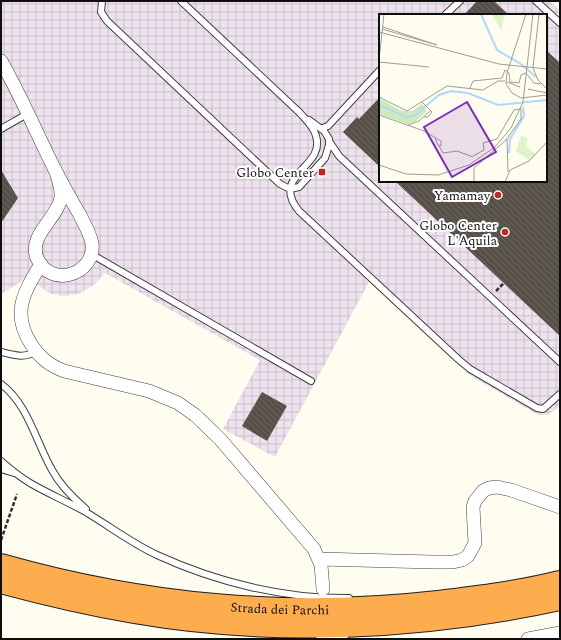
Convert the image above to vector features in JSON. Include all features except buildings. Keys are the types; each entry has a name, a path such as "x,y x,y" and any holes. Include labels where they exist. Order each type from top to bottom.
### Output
{"highway":[{"name":"Strada dei Parchi","path":"1,565 81,586 126,594 201,604 263,608 353,609 398,606 467,599 512,592 560,582"},
{"name":"Strada dei Parchi","path":"1,582 52,596 135,612 180,618 270,625 323,626 399,623 492,612 560,600"}],"street":[{"path":"1,62 89,234 92,248 91,254 85,265 81,269 66,276 50,272 41,264 36,252 38,240 43,229 57,209 60,199 60,189 55,169"},
{"path":"41,264 31,280 24,297 20,314 23,330 36,352 51,366 64,371 149,391 178,403 195,415 220,439 314,549 319,559 323,577 323,589"},
{"path":"319,559 432,562 453,562 462,560 468,556 475,543 473,507 475,501 478,495 489,488 497,487 511,490 560,507"},
{"path":"528,639 560,633"}],"lane":[{"path":"102,1 101,12 107,21 280,184 292,198 300,211 470,369 537,408 543,409 560,394"},
{"path":"181,1 312,126 316,135 317,149 312,158 293,180 290,189 292,198"},
{"path":"446,14 460,1"},
{"path":"536,1 560,23"},
{"path":"320,128 328,126 379,71"},
{"path":"1,129 28,113"},
{"path":"300,113 326,134 334,150 339,156 560,362"},
{"path":"280,184 290,189 299,187 320,166 328,152 329,139"},
{"path":"91,254 311,381"},
{"path":"1,352 25,357 36,352"},
{"path":"1,384 12,394 22,408 55,476 75,499 96,519"},
{"path":"553,401 560,389"},
{"path":"1,461 22,478"},
{"path":"1,469 13,473 156,554 191,569 269,591 321,597 353,598"},
{"path":"461,592 512,592"},
{"path":"516,615 560,600"},
{"path":"319,639 353,636"}],"path":[{"path":"1,540 17,494"}],"shaded area":[{"path":"1,1 550,1 560,11 560,405 547,415 538,415 471,376 369,282 275,457 223,429 260,360 105,273 91,287 78,294 64,296 51,294 27,278 1,294"}],"place":[{"name":"Globo Center","path":"322,172"},
{"name":"Yamamay","path":"498,195"},
{"name":"Globo Center L'Aquila","path":"505,232"}]}
